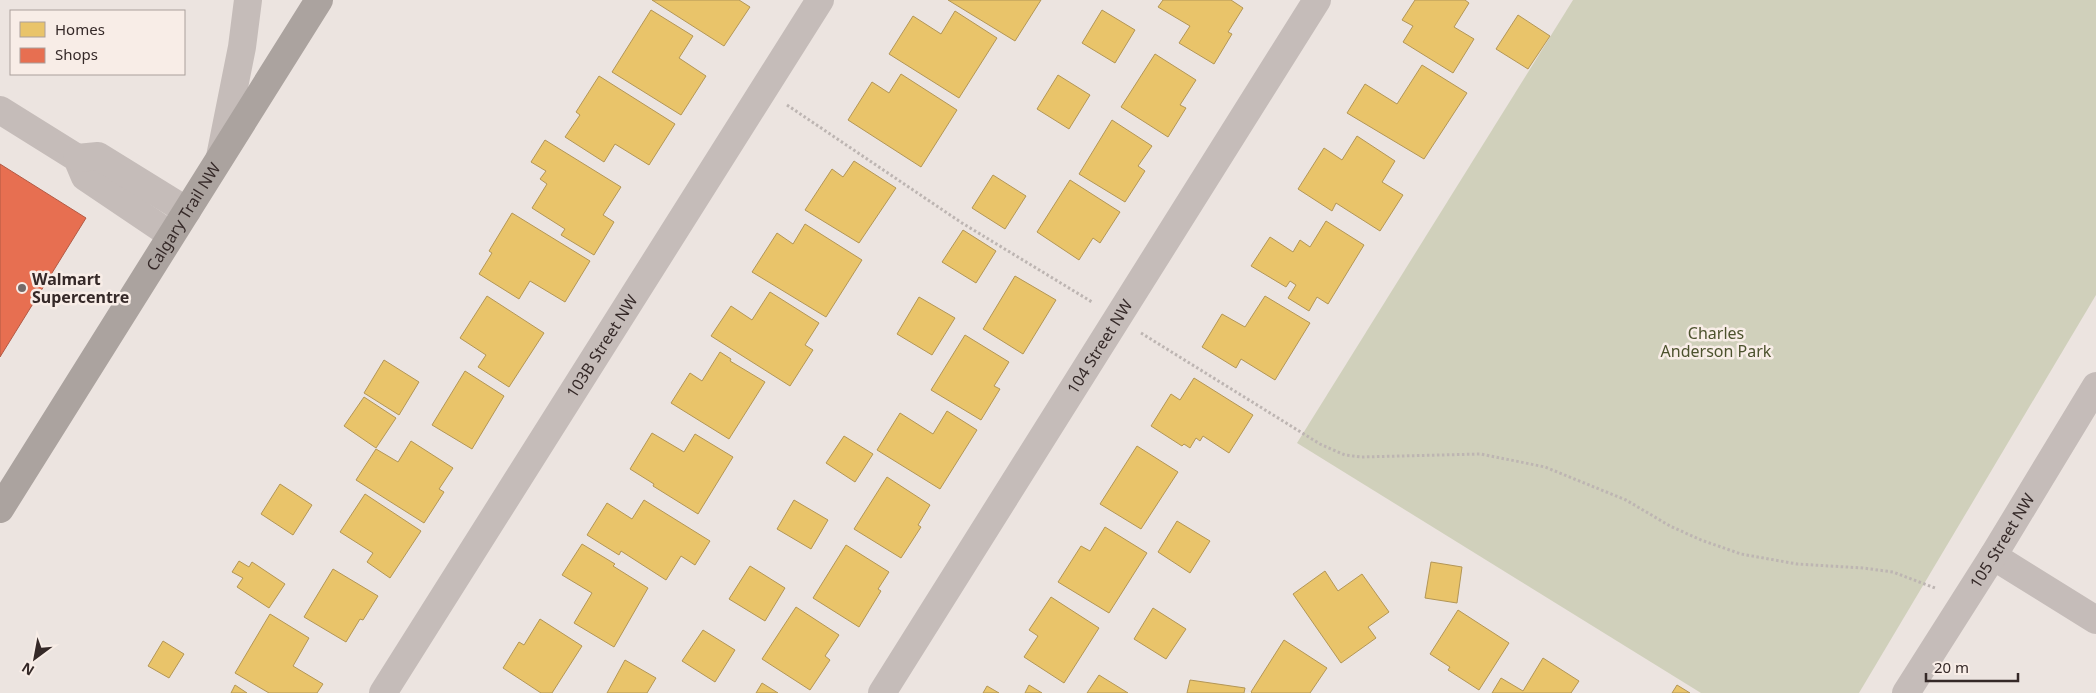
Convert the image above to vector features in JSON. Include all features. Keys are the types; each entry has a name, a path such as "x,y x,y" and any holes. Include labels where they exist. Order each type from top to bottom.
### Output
{"highway":[{"name":"Calgary Trail NW","path":"0,509 319,0"}],"street":[{"path":"219,159 242,47 248,0"},
{"name":"103B Street NW","path":"383,693 820,0"},
{"name":"104 Street NW","path":"882,693 1317,0"},
{"path":"0,110 77,158 86,177 171,235"},
{"path":"77,158 98,156 187,211"},
{"name":"105 Street NW","path":"1906,693 1993,556 2096,386"},
{"path":"1993,556 2096,620"}],"path":[{"path":"786,105 962,223 1097,305"},
{"path":"1140,333 1320,444 1344,455 1361,457 1481,454 1545,467 1626,500 1670,526 1701,540 1740,554 1797,564 1893,572 1935,588"}],"green space":[{"name":"Charles Anderson Park","path":"1573,0 2096,0 2096,295 1859,693 1701,693 1297,443"}],"building: Homes":[{"path":"652,0 739,0 750,7 724,46"},
{"path":"948,0 1041,0 1015,41"},
{"path":"1163,0 1231,0 1243,8 1228,32 1232,34 1214,64 1179,43 1190,26 1158,7"},
{"path":"1415,0 1465,0 1469,3 1454,27 1474,39 1453,73 1403,42 1413,26 1402,20"},
{"path":"651,10 693,36 679,58 706,76 681,115 612,72"},
{"path":"1102,10 1135,30 1115,63 1082,43"},
{"path":"955,11 997,38 959,98 889,54 913,16 941,34"},
{"path":"1518,15 1550,36 1528,69 1496,49"},
{"path":"1155,54 1196,80 1180,105 1186,108 1168,137 1121,107"},
{"path":"1422,65 1467,93 1424,159 1347,113 1365,84 1397,104"},
{"path":"901,74 957,110 921,167 848,120 872,82 889,93"},
{"path":"1058,75 1090,95 1069,129 1037,109"},
{"path":"599,76 675,124 649,165 615,144 604,162 565,137 580,115 576,112"},
{"path":"1112,120 1152,146 1138,166 1145,171 1125,202 1079,174"},
{"path":"1357,136 1395,161 1382,182 1403,195 1380,231 1336,203 1332,211 1298,189 1324,148 1342,160"},
{"path":"545,140 621,187 603,215 614,222 594,255 561,235 565,229 532,208 547,184 540,179 546,171 531,162"},
{"path":"854,161 896,188 859,243 805,210 832,169 843,177"},
{"path":"993,175 1026,196 1005,229 972,208"},
{"path":"1070,180 1120,212 1100,243 1093,238 1079,260 1037,232"},
{"path":"512,213 590,261 565,302 530,281 519,299 479,274 492,253 489,251"},
{"path":"1326,221 1364,245 1328,304 1317,297 1309,311 1288,298 1296,285 1290,281 1286,287 1251,266 1270,237 1293,252 1300,240 1310,247"},
{"path":"805,224 862,260 826,317 752,272 777,233 793,244"},
{"path":"963,230 996,251 976,283 942,262"},
{"path":"1015,276 1056,300 1023,354 983,329"},
{"path":"770,292 819,323 805,345 813,350 790,386 711,336 731,306 752,320"},
{"path":"487,296 544,333 509,387 478,367 486,355 460,338"},
{"path":"1265,296 1310,323 1275,380 1241,359 1236,368 1202,347 1222,314 1245,327"},
{"path":"919,297 955,318 932,355 897,334"},
{"path":"965,335 1009,362 994,386 1000,389 981,420 931,390"},
{"path":"720,352 731,359 730,361 765,382 729,439 671,403 690,373 702,381"},
{"path":"384,360 419,382 399,415 364,393"},
{"path":"465,371 504,396 472,449 432,425"},
{"path":"1194,378 1253,415 1229,453 1203,436 1200,441 1196,438 1190,448 1184,444 1182,446 1151,426 1171,394 1180,400"},
{"path":"364,397 396,418 376,448 344,426"},
{"path":"947,411 977,430 940,489 877,450 900,413 933,434"},
{"path":"652,433 684,452 695,434 733,457 698,514 630,469"},
{"path":"844,436 873,454 855,482 826,463"},
{"path":"411,441 453,468 439,489 444,492 424,523 356,480 376,449 398,462"},
{"path":"1137,446 1178,472 1141,529 1100,504"},
{"path":"887,477 930,505 918,525 921,527 901,558 854,529"},
{"path":"280,484 312,505 293,535 261,514"},
{"path":"365,494 421,531 390,578 367,562 373,553 340,532"},
{"path":"644,500 710,541 695,565 681,556 666,580 621,551 619,555 587,535 607,503 632,519"},
{"path":"794,500 828,520 811,549 777,529"},
{"path":"1177,521 1210,541 1190,573 1158,552"},
{"path":"1105,527 1147,553 1109,613 1058,582 1081,546 1090,551"},
{"path":"582,544 615,564 613,566 648,588 614,647 574,623 592,593 562,575"},
{"path":"846,545 889,572 878,589 881,591 859,627 813,598"},
{"path":"239,561 249,567 252,562 285,584 269,608 237,587 243,578 232,572"},
{"path":"1431,562 1462,567 1457,603 1425,598"},
{"path":"750,566 785,588 765,621 729,599"},
{"path":"333,569 378,596 363,620 360,619 346,642 304,617"},
{"path":"1325,571 1338,591 1362,574 1389,612 1368,627 1376,638 1341,663 1293,594"},
{"path":"1051,597 1099,628 1064,683 1024,657 1038,636 1029,630"},
{"path":"796,607 839,635 825,656 830,660 810,690 762,659"},
{"path":"1153,608 1186,629 1166,659 1134,639"},
{"path":"1458,610 1509,643 1479,690 1448,670 1450,667 1430,654"},
{"path":"270,614 309,638 293,666 323,684 317,693 269,693 235,673"},
{"path":"540,619 582,646 552,693 541,693 503,668 519,642 524,645"},
{"path":"703,630 735,650 715,682 682,661"},
{"path":"1284,640 1327,668 1310,693 1252,693 1251,692"},
{"path":"163,641 184,654 169,678 148,666"},
{"path":"1543,658 1579,681 1571,693 1492,693 1501,678 1523,691"},
{"path":"625,660 656,678 647,693 607,693"},
{"path":"1099,675 1128,693 1087,693"},
{"path":"1190,680 1245,688 1244,693 1187,693"},
{"path":"762,683 778,693 756,693"},
{"path":"235,685 247,693 231,693"},
{"path":"1029,685 1042,693 1025,693"},
{"path":"1677,685 1690,693 1672,693"},
{"path":"987,686 999,693 983,693"}],"building: Shops":[{"name":"Walmart Supercentre","path":"0,164 86,218 0,357"}],"place":[{"name":"Walmart Supercentre","path":"22,288"}]}
